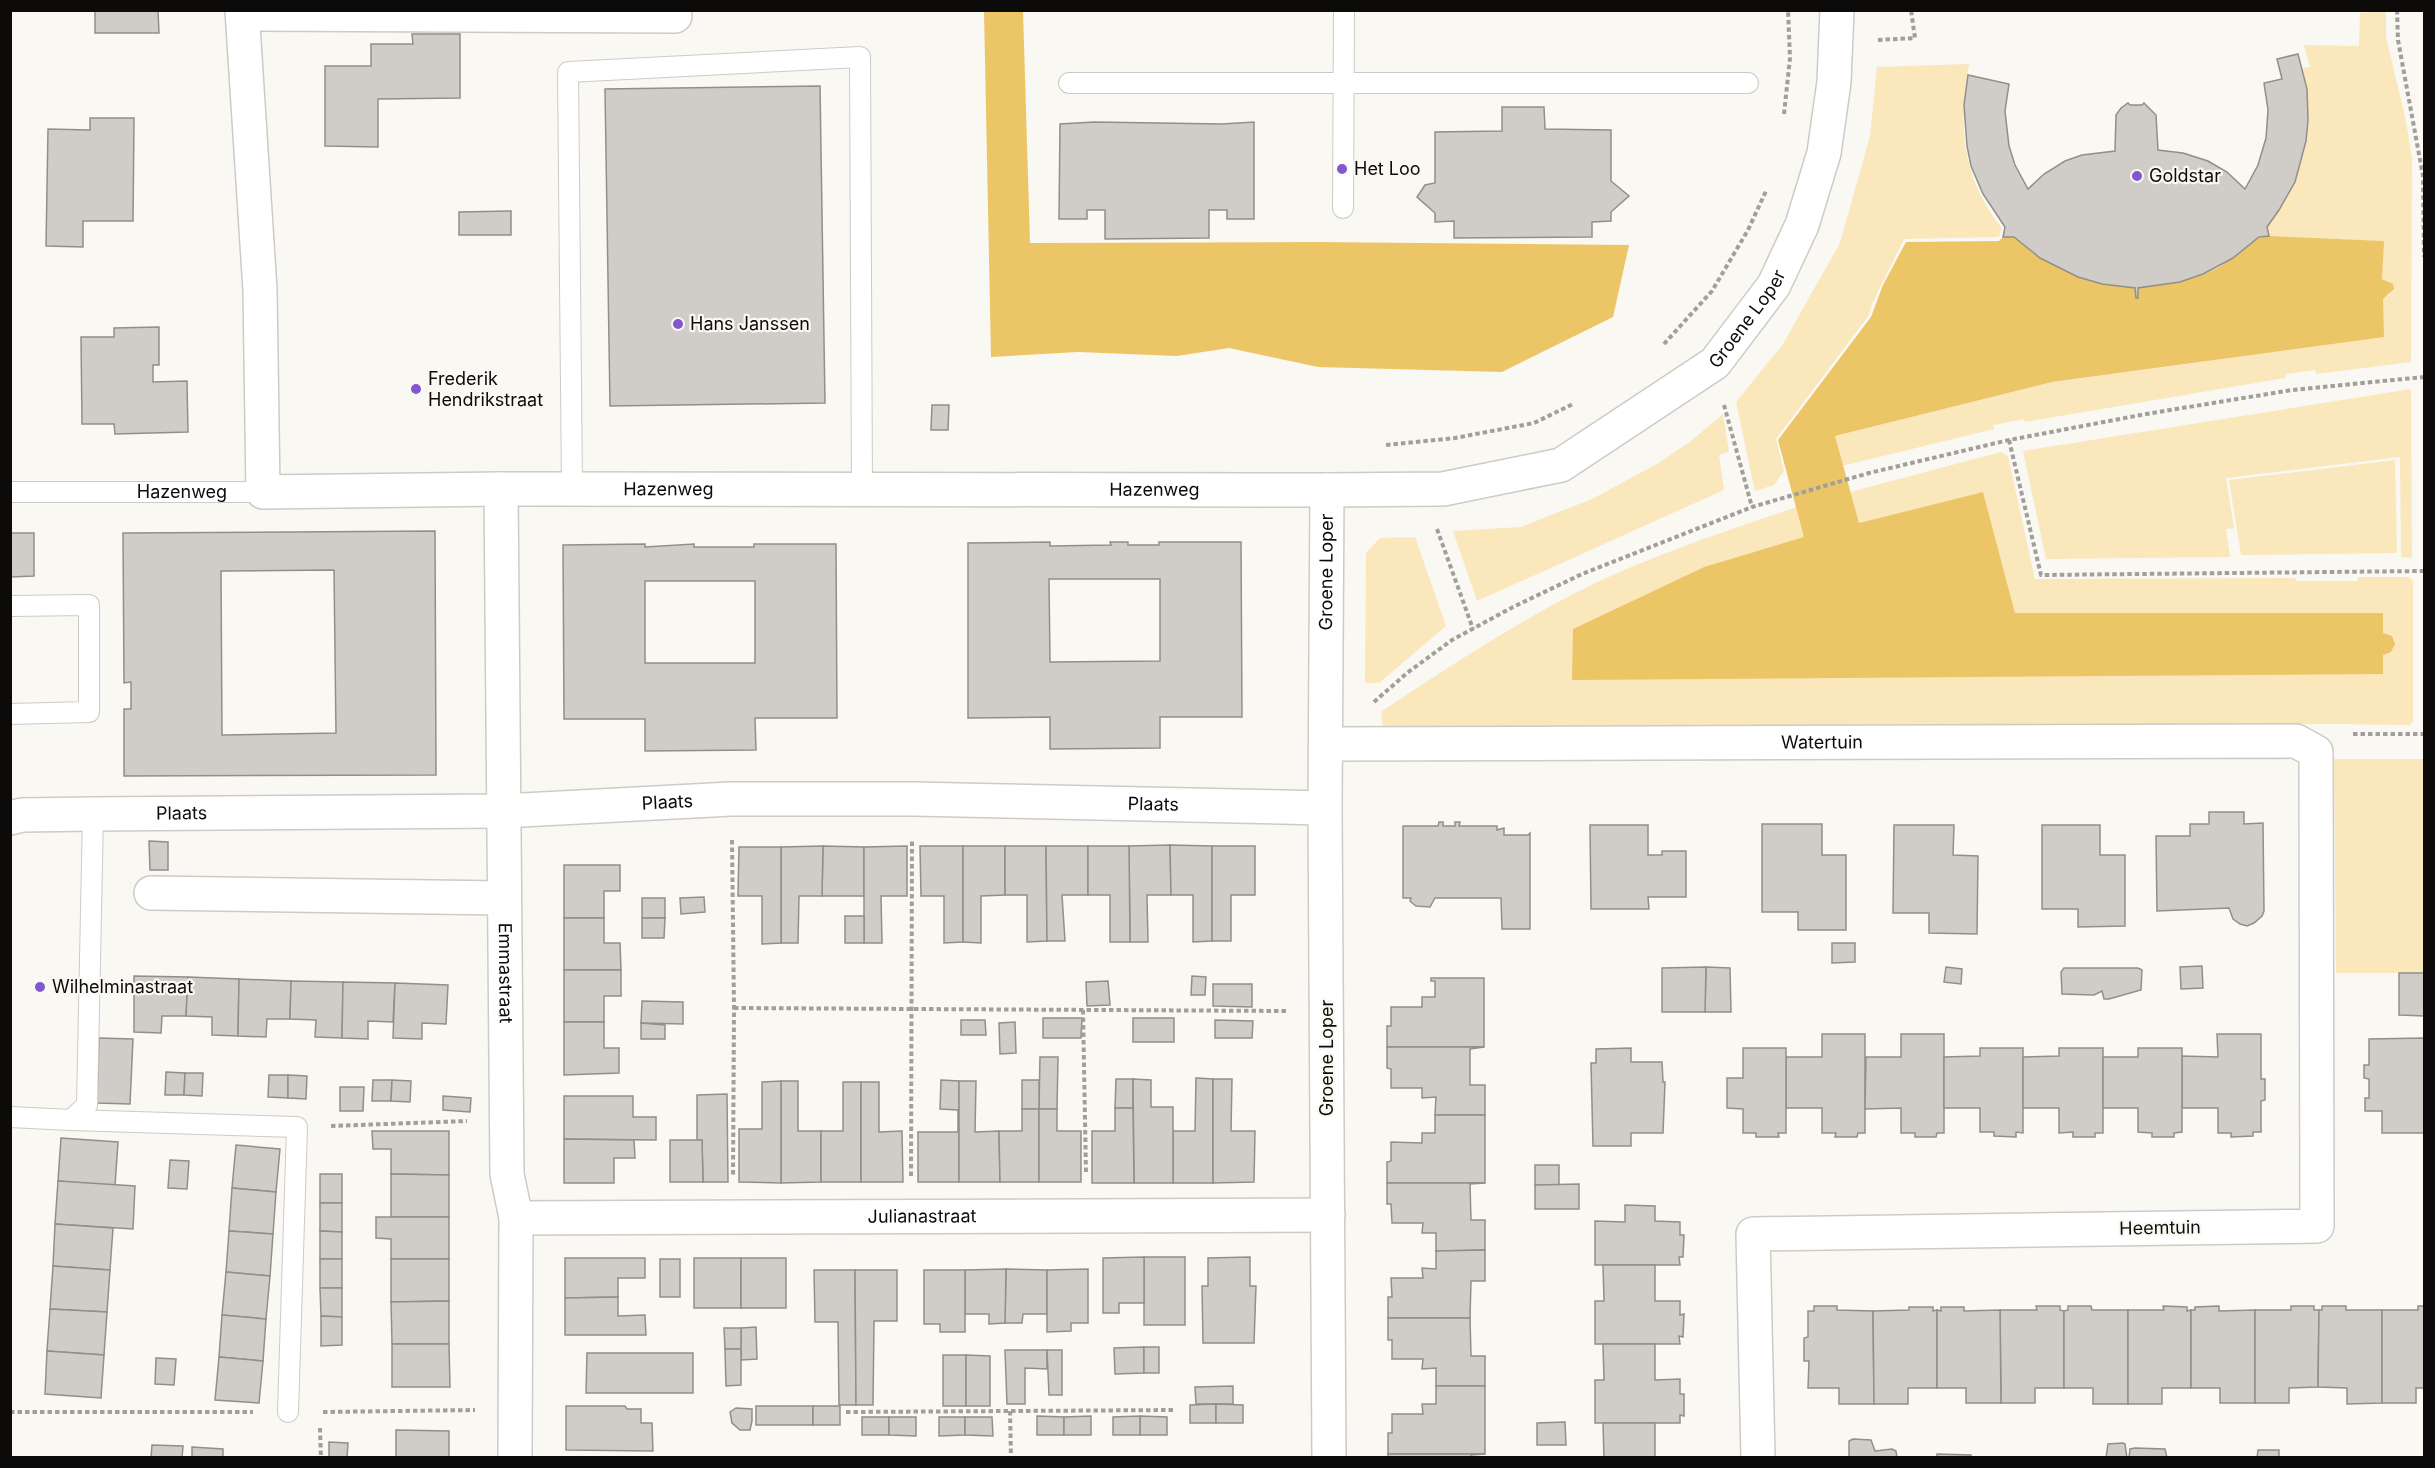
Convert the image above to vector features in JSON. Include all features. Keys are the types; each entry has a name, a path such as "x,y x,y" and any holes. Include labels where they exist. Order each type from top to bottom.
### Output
{"street":[{"name":"Groene Loper","path":"1329,1458 1325,807 1327,490 1443,489 1560,465 1715,363 1774,285 1802,225 1824,153 1834,82 1837,10"},
{"path":"263,492 260,290 243,12 675,16"},
{"name":"Hazenweg","path":"263,492 501,489 1327,490"},
{"name":"Emmastraat","path":"501,489 502,811 507,1174 516,1218 515,1458"},
{"name":"Watertuin","path":"1326,744 2296,741 2316,752"},
{"name":"Heemtuin","path":"1758,1458 1753,1234 2317,1226 2316,752"},
{"name":"Plaats","path":"10,818 22,815 502,811 731,799 912,799 1325,807"},
{"path":"151,893 503,898"},
{"name":"Julianastraat","path":"516,1218 1328,1215"}],"lane":[{"path":"1343,208 1344,10"},
{"path":"572,489 568,72 860,57 862,489"},
{"path":"1069,83 1748,83"},
{"name":"Hazenweg","path":"10,492 263,492"},
{"path":"10,606 89,605 88,712 10,714"},
{"path":"71,1120 87,1105 93,814"},
{"path":"10,1117 297,1127 288,1412"}],"path":[{"path":"1784,124 1790,58 1788,10"},
{"path":"2397,10 2397,40 2423,176 2424,257"},
{"path":"1656,350 1712,291 1749,230 1769,184"},
{"path":"1715,363 1723,402 1752,507"},
{"path":"1326,744 1407,673 1452,640 1582,574 1752,507 1869,473 2009,440 2292,390 2424,376"},
{"path":"1374,446 1455,438 1534,423 1581,400"},
{"path":"2009,440 2041,575 2424,571"},
{"path":"1435,523 1473,629"},
{"path":"2316,752 2337,735 2424,734"},
{"path":"731,799 734,1008 733,1217"},
{"path":"911,1216 912,799"},
{"path":"734,1008 1326,1011"},
{"path":"1083,1010 1087,1216"},
{"path":"297,1127 506,1120"},
{"path":"846,1412 1176,1410"},
{"path":"1010,1411 1011,1458"},
{"path":"320,1424 321,1458"}],"shaded area":[{"path":"984,11 1023,11 1030,243 1315,242 1629,245 1613,317 1502,372 1318,367 1229,348 1177,356 1078,352 991,357"},
{"path":"2386,11 2386,37 2406,121 2412,159 2411,362 2316,374 2315,370 2286,374 2285,378 2025,422 2024,419 1993,425 1994,429 1842,466 1835,436 2052,382 2202,362 2390,295 2388,281 2382,279 2383,241 2269,236 2267,227 2289,190 2303,152 2307,111 2302,68 2310,67 2304,45 2359,46 2360,13"},
{"path":"1969,64 1964,108 1966,150 1978,189 1988,209 2002,228 1999,237 1904,239 1872,304 1869,315 1776,439 1784,471 1774,485 1755,491 1736,402 1783,344 1840,243 1870,136 1877,67"},
{"path":"2269,236 2384,241 2382,279 2393,284 2394,289 2383,299 2384,337 2052,382 1835,436 1859,523 1983,492 2015,613 2383,613 2383,633 2392,636 2395,644 2391,652 2383,655 2383,674 1572,680 1573,629 1704,567 1804,537 1778,440 1871,317 1883,285 1906,242 1999,241 2003,237 2014,237 2040,258 2078,277 2102,284 2135,288 2137,298 2138,288 2169,284 2200,276 2219,267 2255,240"},
{"path":"2411,389 2412,558 2401,557 2400,457 2226,478 2234,528 2226,529 2230,557 2046,559 2023,451"},
{"path":"1723,414 1729,452 1719,455 1724,490 1477,601 1453,531 1521,527 1592,499 1657,464 1691,441"},
{"path":"2001,452 2008,456 2035,579 2295,578 2297,581 2357,581 2358,577 2409,577 2413,581 2413,722 2410,725 1383,728 1381,712 1452,665 1550,606 1601,580 1656,557 1797,507 1805,537 1704,567 1573,629 2383,655 2382,613 2015,613 1983,492 1859,523 1850,492"},
{"path":"2395,460 2397,553 2241,555 2229,480"},
{"path":"1415,537 1446,626 1379,683 1365,683 1366,553 1380,538"},
{"path":"2334,759 2424,759 2424,973 2336,973"}],"building":[{"path":"95,10 158,10 159,33 95,33"},
{"path":"412,34 460,34 460,98 378,99 378,147 325,146 325,66 371,66 371,44 413,44"},
{"name":"Goldstar","path":"2298,54 2307,89 2306,141 2295,182 2267,227 2269,236 2259,237 2233,258 2203,274 2180,282 2138,288 2138,298 2136,298 2135,288 2102,284 2078,277 2040,258 2014,237 2003,237 2005,227 1983,194 1971,166 1964,105 1968,75 2009,84 2005,111 2009,146 2015,165 2028,189 2044,174 2065,161 2082,155 2115,151 2116,115 2128,103 2142,105 2144,103 2156,115 2158,150 2183,153 2208,161 2227,172 2245,189 2258,165 2266,138 2268,110 2264,83 2282,79 2277,59"},
{"path":"820,86 825,403 610,406 605,89"},
{"path":"1502,107 1544,107 1545,129 1611,130 1611,181 1629,196 1611,212 1611,221 1592,222 1592,237 1454,238 1454,221 1435,222 1435,213 1417,197 1425,185 1435,183 1435,132 1502,131"},
{"path":"90,118 134,118 133,221 83,221 83,247 46,246 48,129 90,130"},
{"path":"1094,122 1222,124 1254,122 1254,219 1227,219 1227,210 1209,210 1209,238 1105,239 1105,210 1087,210 1087,219 1059,219 1060,124"},
{"path":"511,211 511,235 459,235 459,212"},
{"path":"159,327 159,365 153,365 153,382 187,381 188,432 115,434 114,424 82,424 81,337 114,337 114,328"},
{"path":"932,405 949,405 948,430 931,430"},
{"path":"435,531 436,775 124,776 124,709 131,709 131,682 124,683 123,533","holes":["334,570 336,733 222,735 221,571"]},
{"path":"10,533 34,533 34,576 10,577"},
{"path":"1050,542 1050,546 1111,545 1110,542 1128,542 1128,545 1159,545 1159,542 1241,542 1242,717 1160,717 1160,748 1050,749 1050,717 968,718 968,543","holes":["1049,579 1160,579 1160,661 1050,662"]},
{"path":"645,544 645,547 694,544 694,547 754,547 754,544 836,544 837,718 755,718 756,750 645,751 645,719 564,719 563,545","holes":["645,581 755,581 755,663 645,663"]},
{"path":"2209,812 2244,812 2244,824 2263,823 2264,911 2262,916 2247,926 2233,919 2229,908 2157,911 2156,836 2190,836 2190,824 2209,824"},
{"path":"1439,822 1443,822 1443,826 1455,826 1455,822 1460,822 1459,826 1497,826 1497,830 1504,828 1504,835 1528,835 1530,833 1530,929 1502,929 1501,898 1435,898 1430,907 1416,906 1410,901 1411,898 1403,898 1403,826 1438,826"},
{"path":"1762,824 1822,824 1822,855 1846,855 1846,930 1798,930 1798,912 1762,912"},
{"path":"1590,825 1648,825 1648,855 1662,855 1662,851 1686,851 1686,897 1648,897 1649,909 1591,909"},
{"path":"1894,825 1954,825 1953,855 1978,856 1977,934 1929,933 1929,913 1893,913"},
{"path":"2042,825 2100,825 2100,855 2125,855 2125,926 2078,927 2078,909 2042,909"},
{"path":"149,841 168,842 168,870 150,870"},
{"path":"1170,845 1171,895 1147,895 1148,942 1130,942 1129,846"},
{"path":"1170,845 1212,846 1212,941 1193,942 1193,895 1171,895"},
{"path":"823,846 864,847 864,896 822,896"},
{"path":"823,846 822,896 799,896 798,943 781,943 781,847"},
{"path":"907,846 907,896 881,896 882,943 864,943 864,847"},
{"path":"920,846 963,846 963,942 944,943 944,896 921,896"},
{"path":"963,846 1005,846 1005,895 981,896 981,943 963,942"},
{"path":"1005,846 1046,846 1047,941 1027,942 1027,895 1005,895"},
{"path":"1046,846 1088,846 1088,895 1062,895 1065,941 1047,941"},
{"path":"1088,846 1129,846 1130,942 1110,942 1110,895 1088,895"},
{"path":"1212,846 1255,846 1255,895 1231,895 1231,941 1212,941"},
{"path":"739,847 781,847 781,943 762,944 762,896 738,896"},
{"path":"564,865 620,865 620,891 604,891 604,918 564,918"},
{"path":"704,897 705,912 681,914 680,898"},
{"path":"642,898 665,898 665,918 642,918"},
{"path":"845,916 864,916 864,943 845,943"},
{"path":"564,918 604,918 604,943 620,943 621,970 564,970"},
{"path":"642,918 665,918 664,938 642,938"},
{"path":"1832,943 1855,943 1855,962 1832,963"},
{"path":"2202,966 2203,988 2181,989 2180,967"},
{"path":"1706,967 1730,968 1731,1012 1705,1012"},
{"path":"1706,967 1705,1012 1662,1012 1662,968"},
{"path":"1946,967 1962,969 1961,984 1944,982"},
{"path":"2064,968 2138,968 2142,970 2141,990 2109,999 2104,999 2102,991 2094,995 2062,994 2061,972"},
{"path":"564,970 621,970 621,996 604,996 604,1022 564,1022"},
{"path":"2399,973 2424,973 2424,1016 2399,1015"},
{"path":"134,976 188,977 186,1016 162,1016 161,1033 134,1032"},
{"path":"1192,976 1206,977 1205,995 1191,995"},
{"path":"188,977 239,979 238,1036 212,1035 212,1017 186,1016"},
{"path":"1431,978 1484,978 1484,1047 1387,1047 1387,1026 1391,1026 1391,1007 1422,1007 1422,997 1435,997 1435,981 1431,981"},
{"path":"239,979 291,981 290,1019 267,1019 266,1037 238,1036"},
{"path":"291,981 343,982 342,1038 315,1037 316,1020 290,1019"},
{"path":"1108,981 1110,1005 1087,1006 1086,982"},
{"path":"343,982 395,983 393,1022 368,1021 368,1039 342,1038"},
{"path":"395,983 448,985 446,1024 422,1023 422,1039 393,1038"},
{"path":"1213,984 1252,984 1252,1007 1213,1006"},
{"path":"642,1001 683,1002 683,1024 641,1023"},
{"path":"1043,1018 1082,1018 1081,1038 1043,1038"},
{"path":"1133,1018 1174,1018 1174,1042 1133,1042"},
{"path":"961,1020 985,1020 986,1035 961,1035"},
{"path":"1215,1020 1253,1021 1252,1038 1215,1038"},
{"path":"564,1022 604,1022 604,1048 619,1048 619,1073 564,1075"},
{"path":"1015,1022 1016,1053 1000,1054 999,1023"},
{"path":"641,1023 665,1025 665,1039 641,1039"},
{"path":"1822,1034 1865,1034 1865,1133 1858,1133 1857,1137 1835,1137 1836,1133 1822,1133 1822,1108 1786,1108 1786,1057 1822,1057"},
{"path":"1901,1034 1944,1034 1944,1133 1937,1133 1936,1137 1915,1137 1915,1133 1901,1133 1901,1108 1865,1109 1866,1057 1901,1057"},
{"path":"2217,1034 2261,1034 2261,1079 2265,1079 2265,1100 2261,1101 2261,1132 2253,1132 2253,1136 2231,1137 2231,1133 2218,1133 2218,1108 2182,1108 2182,1056 2218,1057"},
{"path":"99,1038 133,1039 130,1104 97,1103"},
{"path":"2424,1038 2424,1133 2382,1133 2382,1111 2365,1111 2365,1098 2369,1098 2369,1079 2364,1078 2364,1065 2369,1065 2369,1039"},
{"path":"1387,1047 1484,1047 1470,1049 1470,1085 1485,1085 1485,1115 1435,1115 1436,1097 1422,1098 1422,1088 1391,1088 1391,1069 1387,1068"},
{"path":"1631,1048 1631,1062 1662,1062 1663,1082 1665,1082 1663,1133 1631,1133 1631,1146 1593,1146 1591,1063 1596,1063 1596,1049"},
{"path":"1743,1048 1786,1048 1786,1133 1778,1133 1779,1137 1756,1137 1756,1133 1743,1133 1743,1109 1727,1108 1727,1078 1743,1078"},
{"path":"1980,1048 2023,1048 2023,1133 2016,1132 2016,1137 1994,1136 1994,1132 1980,1132 1980,1108 1944,1108 1944,1057 1980,1056"},
{"path":"2059,1048 2103,1048 2103,1133 2095,1133 2095,1137 2073,1137 2073,1132 2059,1133 2059,1108 2023,1108 2023,1057 2059,1056"},
{"path":"2138,1048 2182,1048 2182,1132 2174,1133 2174,1137 2152,1137 2152,1133 2138,1132 2138,1108 2103,1108 2103,1057 2138,1057"},
{"path":"1040,1057 1058,1057 1057,1109 1039,1109"},
{"path":"166,1072 185,1073 184,1095 165,1095"},
{"path":"185,1073 203,1073 202,1096 184,1095"},
{"path":"269,1075 288,1075 288,1098 268,1097"},
{"path":"288,1075 307,1076 306,1099 288,1098"},
{"path":"1196,1078 1213,1079 1213,1183 1173,1183 1173,1131 1195,1131"},
{"path":"1116,1079 1133,1079 1133,1108 1115,1108"},
{"path":"1133,1079 1151,1080 1151,1107 1173,1107 1173,1183 1134,1183"},
{"path":"1213,1079 1232,1079 1231,1131 1255,1131 1254,1182 1213,1183"},
{"path":"373,1080 392,1080 391,1101 372,1101"},
{"path":"392,1080 411,1081 410,1102 391,1101"},
{"path":"941,1080 959,1081 959,1182 918,1182 918,1132 958,1132 958,1110 940,1109"},
{"path":"1022,1080 1039,1080 1039,1109 1022,1109"},
{"path":"781,1081 798,1081 798,1131 821,1131 821,1182 781,1183"},
{"path":"781,1081 781,1183 739,1182 739,1129 762,1129 762,1082"},
{"path":"959,1081 976,1081 975,1132 999,1131 1000,1182 959,1182"},
{"path":"843,1082 861,1082 861,1182 821,1182 821,1131 843,1131"},
{"path":"861,1082 879,1082 879,1132 902,1131 903,1182 861,1182"},
{"path":"340,1087 364,1087 363,1111 340,1111"},
{"path":"727,1094 728,1182 703,1182 702,1140 697,1140 697,1095"},
{"path":"443,1096 471,1098 470,1112 443,1110"},
{"path":"564,1096 633,1096 633,1117 656,1117 656,1140 564,1139"},
{"path":"1115,1108 1133,1108 1134,1183 1092,1183 1092,1131 1115,1131"},
{"path":"1022,1109 1039,1109 1039,1182 1000,1182 999,1131 1022,1131"},
{"path":"1039,1109 1057,1109 1057,1131 1081,1131 1081,1182 1039,1182"},
{"path":"1435,1115 1485,1115 1485,1183 1387,1183 1387,1162 1391,1161 1391,1142 1422,1143 1422,1133 1435,1133"},
{"path":"372,1131 449,1131 449,1175 391,1174 391,1149 373,1149"},
{"path":"61,1138 118,1142 115,1186 58,1181"},
{"path":"564,1139 634,1140 635,1158 614,1158 614,1183 564,1183"},
{"path":"670,1140 702,1140 703,1182 670,1182"},
{"path":"236,1145 280,1149 276,1192 232,1188"},
{"path":"170,1160 189,1161 187,1189 168,1188"},
{"path":"1535,1165 1559,1165 1559,1185 1535,1185"},
{"path":"320,1174 342,1174 342,1203 320,1203"},
{"path":"391,1174 449,1175 449,1217 391,1217"},
{"path":"58,1181 135,1186 133,1229 55,1224"},
{"path":"1387,1183 1485,1183 1470,1184 1471,1220 1485,1220 1485,1250 1436,1251 1436,1233 1422,1233 1423,1223 1392,1223 1391,1204 1387,1204"},
{"path":"1579,1184 1579,1209 1535,1209 1535,1185"},
{"path":"232,1188 276,1192 273,1234 229,1231"},
{"path":"320,1203 342,1203 342,1232 320,1231"},
{"path":"1625,1205 1655,1206 1655,1221 1680,1222 1680,1235 1684,1235 1683,1257 1679,1257 1680,1265 1595,1265 1595,1221 1625,1222"},
{"path":"376,1217 449,1217 449,1259 391,1259 391,1239 376,1238"},
{"path":"55,1224 113,1228 110,1270 53,1266"},
{"path":"229,1231 273,1234 270,1276 226,1272"},
{"path":"320,1231 342,1232 342,1259 320,1259"},
{"path":"1485,1250 1485,1281 1471,1281 1470,1318 1388,1318 1388,1297 1392,1297 1391,1278 1423,1278 1422,1268 1436,1269 1436,1251"},
{"path":"1144,1257 1185,1257 1185,1325 1144,1325"},
{"path":"1144,1257 1144,1303 1119,1303 1119,1313 1103,1313 1103,1258"},
{"path":"1250,1257 1250,1286 1256,1286 1254,1343 1203,1343 1202,1286 1208,1286 1208,1258"},
{"path":"565,1258 645,1258 645,1278 618,1278 618,1297 565,1298"},
{"path":"694,1258 741,1258 741,1308 694,1308"},
{"path":"741,1258 786,1258 786,1308 741,1308"},
{"path":"320,1259 342,1259 342,1288 320,1288"},
{"path":"391,1259 449,1259 449,1301 391,1302"},
{"path":"660,1259 680,1259 680,1297 660,1297"},
{"path":"1603,1265 1655,1265 1655,1301 1680,1301 1680,1315 1684,1314 1683,1337 1679,1336 1680,1344 1595,1344 1595,1301 1604,1301"},
{"path":"53,1266 110,1270 107,1312 50,1309"},
{"path":"1006,1269 1047,1270 1047,1314 1023,1314 1022,1323 1005,1323"},
{"path":"1006,1269 1005,1323 989,1324 989,1314 965,1314 965,1270"},
{"path":"1088,1269 1088,1323 1071,1323 1071,1331 1047,1332 1047,1270"},
{"path":"814,1270 855,1270 856,1405 839,1405 838,1322 815,1322"},
{"path":"855,1270 897,1270 897,1321 874,1321 873,1405 856,1405"},
{"path":"924,1270 965,1270 965,1332 940,1332 940,1324 924,1324"},
{"path":"226,1272 270,1276 266,1319 222,1315"},
{"path":"320,1288 342,1288 342,1317 321,1316"},
{"path":"618,1297 618,1316 645,1315 646,1335 565,1335 565,1298"},
{"path":"449,1301 449,1344 392,1344 391,1302"},
{"path":"1814,1306 1837,1306 1837,1310 1873,1311 1874,1404 1839,1404 1839,1388 1808,1388 1809,1361 1804,1361 1804,1338 1808,1337 1808,1311 1814,1311"},
{"path":"2036,1306 2060,1306 2060,1310 2064,1311 2064,1388 2035,1388 2035,1403 2001,1403 2000,1310 2037,1310"},
{"path":"2068,1306 2091,1306 2092,1310 2128,1310 2128,1404 2093,1404 2093,1388 2064,1388 2064,1311 2068,1310"},
{"path":"2163,1306 2187,1307 2187,1311 2191,1310 2191,1388 2162,1388 2162,1404 2128,1404 2128,1310 2164,1310"},
{"path":"2219,1306 2219,1311 2255,1310 2255,1403 2220,1403 2220,1388 2191,1388 2191,1310 2195,1310 2195,1307"},
{"path":"2291,1306 2314,1306 2314,1310 2319,1310 2318,1387 2289,1388 2289,1403 2255,1403 2255,1310 2291,1310"},
{"path":"2322,1306 2346,1306 2346,1310 2382,1310 2382,1403 2347,1404 2347,1388 2318,1387 2319,1310 2322,1310"},
{"path":"2418,1306 2424,1306 2424,1388 2416,1388 2416,1403 2382,1403 2382,1310 2418,1310"},
{"path":"1909,1307 1933,1307 1933,1311 1937,1310 1937,1388 1908,1388 1908,1404 1874,1404 1873,1311 1909,1310"},
{"path":"1941,1307 1964,1307 1964,1311 2000,1310 2001,1403 1966,1403 1966,1388 1937,1388 1937,1310 1941,1311"},
{"path":"50,1309 107,1312 104,1355 47,1351"},
{"path":"222,1315 266,1319 263,1361 219,1357"},
{"path":"321,1316 342,1317 342,1345 321,1346"},
{"path":"1388,1318 1470,1318 1471,1356 1485,1356 1485,1386 1436,1386 1436,1368 1422,1369 1423,1359 1392,1359 1392,1340 1388,1340"},
{"path":"756,1327 757,1359 741,1360 741,1328"},
{"path":"724,1328 741,1328 741,1349 725,1349"},
{"path":"392,1344 449,1344 450,1387 392,1387"},
{"path":"1603,1344 1655,1344 1655,1380 1680,1379 1680,1394 1684,1394 1684,1416 1680,1415 1680,1423 1595,1423 1595,1380 1604,1380"},
{"path":"1144,1347 1144,1373 1115,1374 1114,1348"},
{"path":"1144,1347 1159,1347 1159,1373 1144,1373"},
{"path":"725,1349 741,1349 741,1385 726,1386"},
{"path":"1005,1350 1047,1350 1047,1369 1025,1368 1025,1404 1007,1404"},
{"path":"1047,1350 1062,1350 1062,1395 1049,1395"},
{"path":"47,1351 104,1355 101,1398 45,1394"},
{"path":"587,1353 693,1353 693,1393 586,1393"},
{"path":"943,1355 966,1355 966,1406 943,1406"},
{"path":"966,1355 990,1356 990,1406 966,1406"},
{"path":"219,1357 263,1361 259,1403 215,1400"},
{"path":"156,1358 176,1359 174,1385 155,1384"},
{"path":"1233,1386 1233,1404 1196,1404 1195,1387"},
{"path":"1436,1386 1485,1386 1485,1454 1388,1454 1388,1433 1392,1433 1392,1414 1423,1414 1422,1404 1436,1404"},
{"path":"1216,1404 1216,1423 1190,1423 1190,1405"},
{"path":"1216,1404 1243,1405 1243,1423 1216,1423"},
{"path":"566,1406 625,1406 627,1409 641,1409 641,1423 652,1423 653,1451 566,1450"},
{"path":"756,1406 813,1406 813,1425 756,1425"},
{"path":"813,1406 840,1406 840,1425 813,1425"},
{"path":"736,1408 752,1409 750,1430 740,1430 732,1423 730,1412"},
{"path":"1037,1416 1064,1417 1064,1435 1037,1435"},
{"path":"1091,1416 1091,1435 1064,1435 1064,1417"},
{"path":"1140,1416 1167,1417 1167,1435 1140,1435"},
{"path":"1140,1416 1140,1435 1113,1435 1113,1417"},
{"path":"862,1417 889,1417 889,1435 862,1435"},
{"path":"889,1417 916,1417 916,1436 889,1435"},
{"path":"939,1417 965,1417 965,1435 939,1436"},
{"path":"965,1417 992,1417 993,1436 965,1435"},
{"path":"1565,1422 1566,1445 1537,1445 1537,1423"},
{"path":"1603,1423 1655,1423 1655,1458 1604,1458"},
{"path":"396,1430 449,1431 449,1458 396,1458"},
{"path":"1853,1439 1871,1440 1875,1451 1892,1449 1896,1451 1897,1458 1849,1458 1849,1441"},
{"path":"329,1442 348,1443 347,1458 329,1458"},
{"path":"2123,1443 2127,1458 2106,1458 2108,1444"},
{"path":"152,1445 183,1446 182,1458 151,1458"},
{"path":"192,1447 223,1449 223,1458 192,1458"},
{"path":"2130,1449 2165,1449 2167,1458 2129,1458"},
{"path":"2258,1450 2279,1450 2279,1458 2257,1458"},
{"path":"1388,1454 1485,1454 1471,1455 1471,1458 1388,1458"},
{"path":"1937,1454 1971,1455 1971,1458 1937,1458"}],"place":[{"name":"Het Loo","path":"1342,169"},
{"name":"Goldstar","path":"2137,176"},
{"name":"Hans Janssen","path":"678,324"},
{"name":"Frederik Hendrikstraat","path":"416,389"},
{"name":"Wilhelminastraat","path":"40,987"}]}
